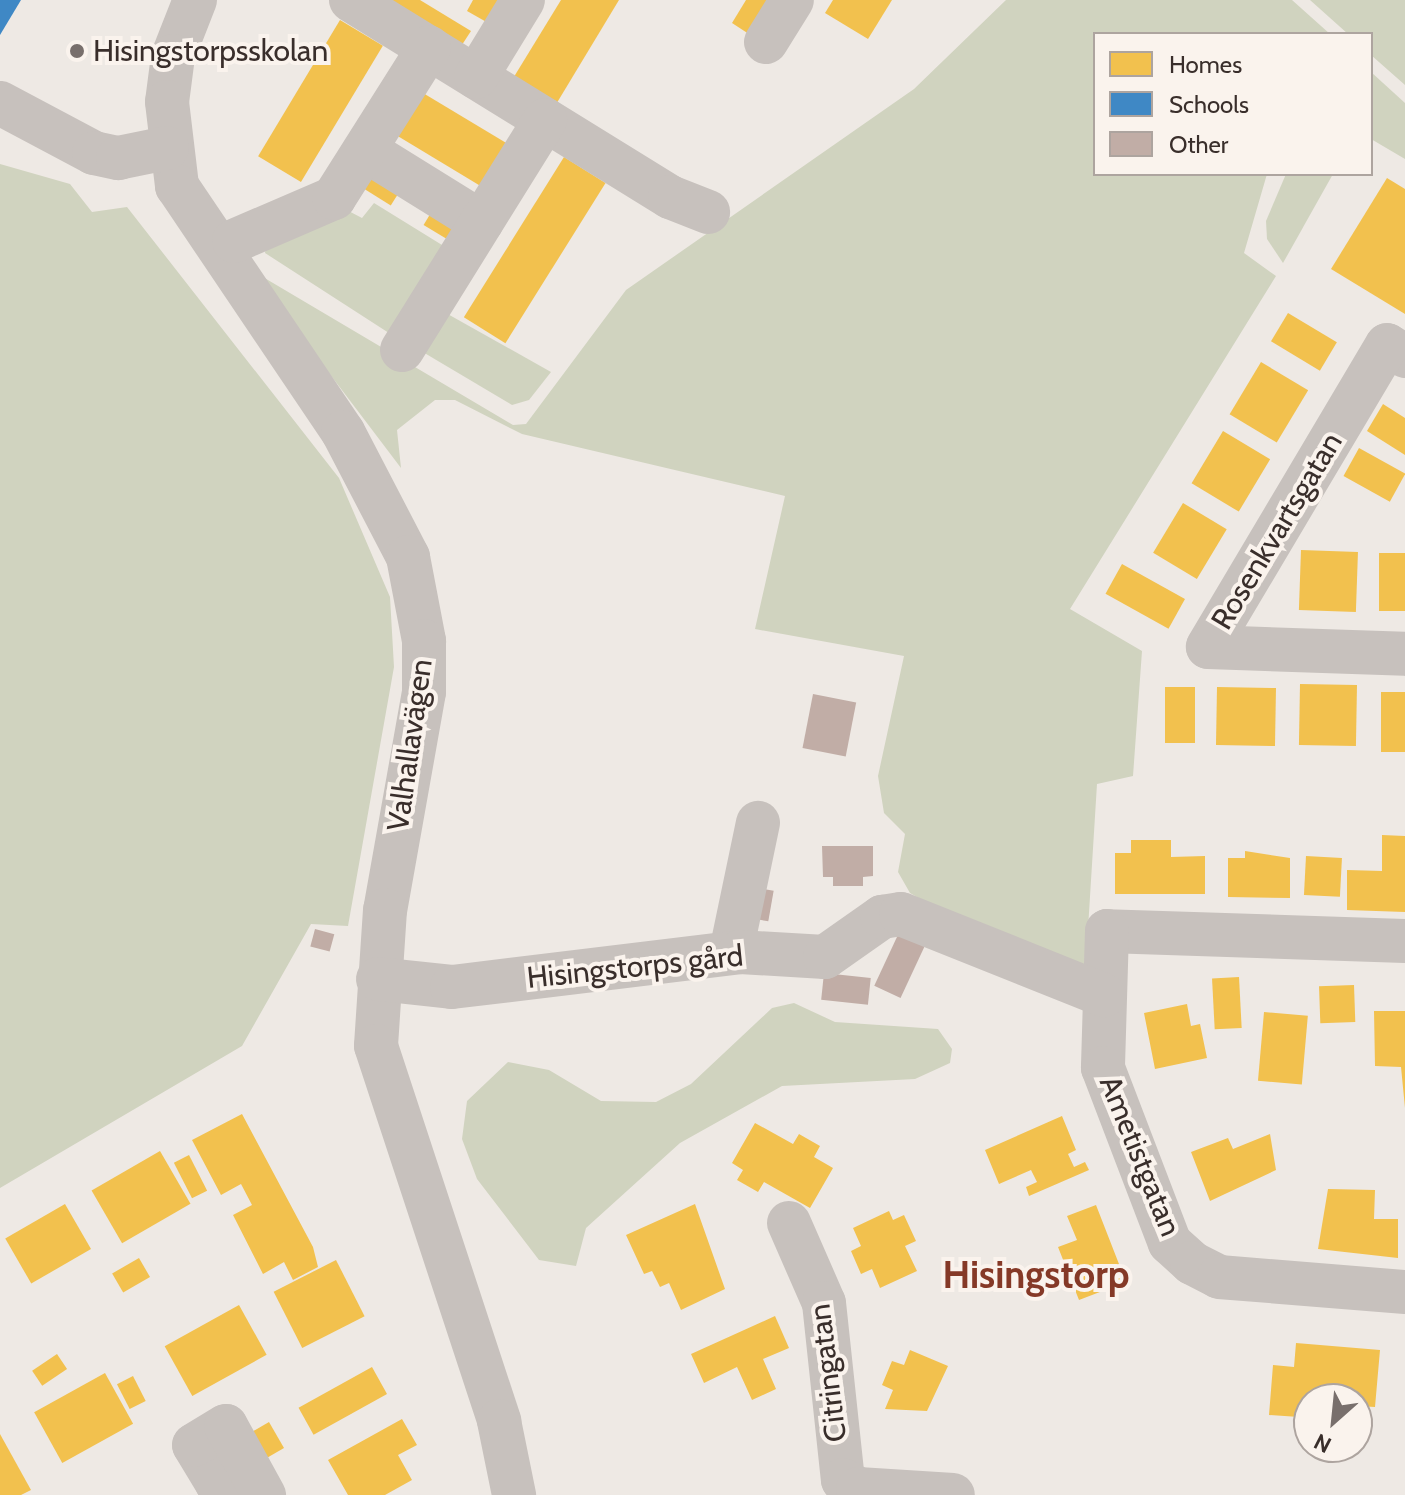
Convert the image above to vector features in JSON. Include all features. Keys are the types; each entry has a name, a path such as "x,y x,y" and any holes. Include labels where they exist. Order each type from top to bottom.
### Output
{"street":[{"name":"Valhallavägen","path":"195,0 173,56 167,148 177,186 202,231 343,432 408,557 424,641 424,692 378,979 376,1046 499,1421 515,1494"},
{"path":"351,0 670,197 708,212"},
{"path":"476,77 523,0"},
{"path":"766,42 792,0"},
{"path":"234,241 328,204 429,48"},
{"path":"0,103 94,153 118,158 167,148"},
{"path":"402,350 545,120"},
{"path":"365,150 481,222"},
{"name":"Rosenkvartsgatan","path":"1405,356 1387,345 1208,647 1405,654"},
{"path":"731,952 758,823"},
{"name":"Hisingstorps gård","path":"378,979 452,987 731,952 825,957 882,917 901,914 1104,995"},
{"name":"Ametistgatan","path":"1405,941 1107,931 1103,1068 1170,1243 1219,1277 1405,1292"},
{"name":"Citringatan","path":"789,1223 824,1303 843,1480 858,1489 953,1495"},
{"path":"242,1495 209,1475 194,1445 226,1426 264,1495"}],"green space":[{"path":"1006,0 1292,0 1328,32 1093,32 1093,176 1266,176 1244,253 1276,276 1070,609 1142,651 1133,776 1097,784 1085,977 1051,975 910,893 898,872 905,834 884,813 878,776 904,656 755,629 785,496 522,434 455,400 435,400 397,430 401,468 251,270 513,425 526,424 626,290 914,89"},
{"path":"1310,0 1405,0 1405,85 1373,57 1373,32 1346,32"},
{"path":"1373,74 1405,103 1405,159 1373,140"},
{"path":"0,164 70,184 92,212 127,207 339,478 390,597 394,667 348,926 311,924 242,1046 0,1188"},
{"path":"1285,176 1332,176 1283,263 1267,239 1266,221"},
{"path":"374,203 455,253 392,335 265,253 267,240 339,206 362,218"},
{"path":"437,308 551,372 529,400 512,405 411,345"},
{"path":"794,1003 835,1022 938,1029 952,1049 950,1063 915,1079 782,1086 680,1143 586,1228 576,1266 539,1260 477,1179 462,1139 467,1101 508,1062 549,1070 601,1101 656,1102 691,1084 772,1008"}],"building: Homes":[{"path":"374,0 420,0 471,31 456,54"},
{"path":"473,0 504,0 490,24 467,11"},
{"path":"561,0 619,0 555,106 512,80"},
{"path":"746,0 778,0 755,38 732,23"},
{"path":"833,0 892,0 868,39 825,13"},
{"path":"340,20 383,46 301,182 258,156"},
{"path":"423,93 510,146 485,188 397,136"},
{"path":"564,157 606,183 505,343 464,317"},
{"path":"379,164 406,181 391,206 364,189"},
{"path":"1387,178 1405,189 1405,314 1331,269"},
{"path":"438,201 465,217 450,241 424,225"},
{"path":"1288,313 1337,342 1320,371 1271,341"},
{"path":"1261,362 1308,390 1277,443 1230,414"},
{"path":"1383,404 1405,418 1405,455 1367,431"},
{"path":"1223,431 1270,459 1239,512 1192,483"},
{"path":"1359,448 1405,473 1390,502 1343,476"},
{"path":"1183,503 1227,529 1197,579 1153,553"},
{"path":"1301,550 1358,552 1356,612 1299,610"},
{"path":"1379,553 1405,553 1405,611 1379,611"},
{"path":"1122,564 1185,599 1168,629 1106,594"},
{"path":"1300,684 1357,685 1356,746 1299,745"},
{"path":"1165,687 1195,687 1195,743 1165,743"},
{"path":"1217,687 1276,688 1275,746 1216,745"},
{"path":"1381,692 1405,692 1405,752 1381,752"},
{"path":"1382,835 1405,836 1405,912 1347,910 1347,870 1382,871"},
{"path":"1131,840 1171,840 1171,857 1205,856 1205,894 1115,894 1115,853 1131,853"},
{"path":"1245,851 1290,858 1290,898 1228,897 1228,858 1245,858"},
{"path":"1306,856 1342,858 1340,897 1304,895"},
{"path":"1239,977 1242,1028 1215,1029 1212,978"},
{"path":"1354,985 1355,1022 1320,1023 1319,986"},
{"path":"1187,1004 1191,1026 1200,1024 1207,1058 1155,1069 1144,1013"},
{"path":"1374,1011 1405,1011 1405,1108 1401,1067 1375,1066"},
{"path":"1264,1012 1308,1016 1302,1085 1258,1081"},
{"path":"242,1114 313,1247 318,1267 293,1280 284,1262 263,1274 233,1215 252,1205 241,1184 221,1195 192,1140"},
{"path":"1062,1116 1076,1150 1068,1154 1074,1167 1085,1162 1089,1170 1029,1196 1026,1187 1037,1182 1031,1170 999,1184 985,1150"},
{"path":"755,1123 793,1144 799,1134 820,1146 814,1157 833,1168 810,1208 764,1182 758,1192 737,1180 743,1170 732,1163"},
{"path":"1270,1134 1276,1170 1210,1201 1191,1152 1228,1138 1233,1149"},
{"path":"160,1151 190,1204 122,1243 92,1190"},
{"path":"189,1155 207,1191 192,1198 174,1163"},
{"path":"1328,1189 1375,1190 1374,1219 1398,1219 1398,1258 1318,1249"},
{"path":"65,1204 91,1249 31,1284 5,1238"},
{"path":"695,1204 725,1289 681,1310 669,1283 660,1287 652,1271 644,1274 626,1235"},
{"path":"1096,1205 1126,1282 1079,1300 1058,1247 1077,1240 1067,1216"},
{"path":"889,1211 893,1220 904,1215 916,1241 905,1246 917,1271 880,1288 872,1269 861,1274 851,1251 861,1246 853,1228"},
{"path":"139,1258 150,1277 123,1293 112,1274"},
{"path":"336,1260 365,1316 302,1348 274,1292"},
{"path":"239,1305 267,1355 192,1396 165,1346"},
{"path":"775,1316 789,1348 763,1359 776,1389 752,1400 737,1367 704,1383 691,1354"},
{"path":"1296,1343 1380,1350 1375,1407 1373,1383 1293,1383 1293,1417 1269,1415 1273,1365 1294,1367"},
{"path":"910,1350 948,1366 927,1411 885,1409 893,1390 882,1385 892,1361 904,1365"},
{"path":"57,1354 67,1369 42,1386 32,1371"},
{"path":"372,1367 387,1394 314,1435 299,1408"},
{"path":"105,1373 133,1424 62,1463 34,1412"},
{"path":"133,1376 146,1401 130,1409 117,1384"},
{"path":"402,1419 417,1445 398,1455 412,1480 385,1495 348,1495 328,1460"},
{"path":"269,1422 284,1448 258,1463 243,1437"},
{"path":"0,1434 31,1490 21,1495 0,1495"}],"building: Schools":[{"path":"0,0 21,0 0,35"}],"building: Other":[{"path":"813,694 856,702 846,756 803,748"},
{"path":"822,846 873,846 873,876 863,877 863,886 833,886 833,877 823,877"},
{"path":"752,887 774,891 768,921 747,918"},
{"path":"903,924 929,936 901,998 874,986"},
{"path":"315,929 334,934 330,952 310,946"},
{"path":"824,973 871,978 868,1005 821,1000"}],"place":[{"name":"Hisingstorpsskolan","path":"77,51"}],"district":[{"name":"Hisingstorp","path":"1036,1275"}]}
